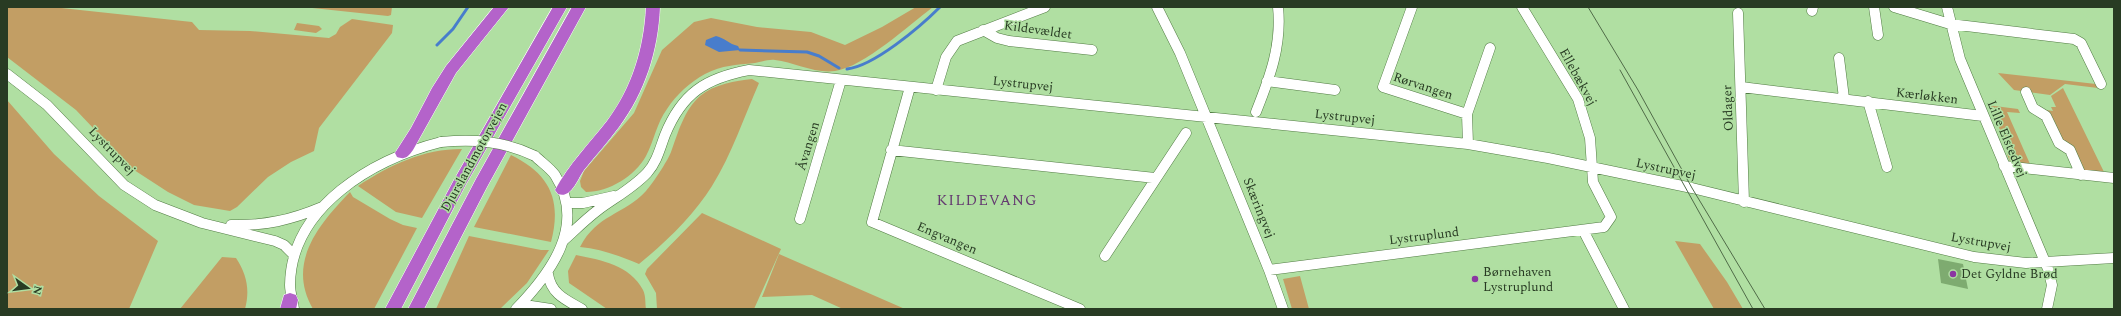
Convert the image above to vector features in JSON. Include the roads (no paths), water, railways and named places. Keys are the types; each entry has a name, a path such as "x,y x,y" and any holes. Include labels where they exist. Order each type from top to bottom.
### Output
{"highway":[{"path":"402,153 411,144 438,91 455,65 473,40 502,7"},
{"name":"Djurslandmotorvejen","path":"393,309 460,182 560,7"},
{"name":"Djurslandmotorvejen","path":"416,309 489,169 579,7"},
{"path":"565,196 581,160 619,114 641,75 653,28 653,7"}],"street":[{"path":"936,90 949,48 957,41 1045,7"},
{"name":"Skæringvej","path":"1157,7 1180,53 1207,117 1269,270 1283,309"},
{"path":"1256,112 1278,53 1281,30 1278,7"},
{"name":"Rørvangen","path":"1412,7 1383,86 1467,114"},
{"name":"Ellebækvej","path":"1522,7 1578,99 1586,120 1590,138 1590,167"},
{"path":"1874,7 1878,35"},
{"path":"1894,7 1950,24 2074,39 2081,43 2101,84"},
{"name":"Lille Elstedvej","path":"1947,7 1950,24 1960,59 2004,166 2046,262 2052,285 2047,309"},
{"name":"Oldager","path":"1738,13 1744,202"},
{"name":"Kildevældet","path":"983,30 997,38 1009,41 1092,50"},
{"path":"1468,144 1467,114 1490,48"},
{"path":"1839,58 1844,98"},
{"name":"Lystrupvej","path":"564,240 591,215 623,193 648,173 657,158 672,117 681,102 706,83 722,76 749,70 1468,144 1692,188 1744,202 1974,257 2008,262 2046,262 2114,258"},
{"name":"Lystrupvej","path":"7,74 47,105 124,186 161,208 211,225 275,241 284,245 294,255"},
{"name":"Åvangen","path":"800,219 841,80"},
{"path":"1267,81 1335,90"},
{"name":"Engvangen","path":"910,87 891,150 872,222 1080,309"},
{"name":"Kærløkken","path":"1740,87 1844,98 1983,116"},
{"path":"2026,92 2033,108 2046,116 2059,143 2070,150 2081,175"},
{"path":"1868,101 1887,167"},
{"path":"1105,256 1186,133"},
{"path":"291,306 290,278 294,255 301,238 324,206 360,176 402,153 441,142 472,139 500,142 519,148 535,156 553,171 565,196 567,227 564,240 548,274 517,309"},
{"path":"891,150 1155,178"},
{"path":"2004,166 2114,178"},
{"name":"Lystruplund","path":"1269,270 1604,227 1610,217 1593,182 1590,167"},
{"name":"Lystrupvej","path":"565,196 598,200 623,193"},
{"name":"Lystrupvej","path":"211,225 270,225 291,220 324,206"},
{"path":"1583,230 1624,309"},
{"path":"548,274 550,287 553,292 582,309"},
{"path":"517,309 531,306 551,309"}],"water":[{"path":"716,36 738,46 740,50 719,52 705,45 706,40"}],"waterway":[{"path":"437,45 453,29 468,7"},
{"path":"847,69 870,61 883,53 909,35 940,7"},
{"path":"740,50 807,52 819,56 839,68"}],"tram line":[{"path":"1588,7 1638,90 1692,188 1765,309"},
{"path":"1620,70 1753,309"}],"place":[{"name":"Det Gyldne Brød","path":"1953,274"},
{"name":"Børnehaven Lystruplund","path":"1475,279"}],"district":[{"name":"KILDEVANG","path":"987,200"}]}
